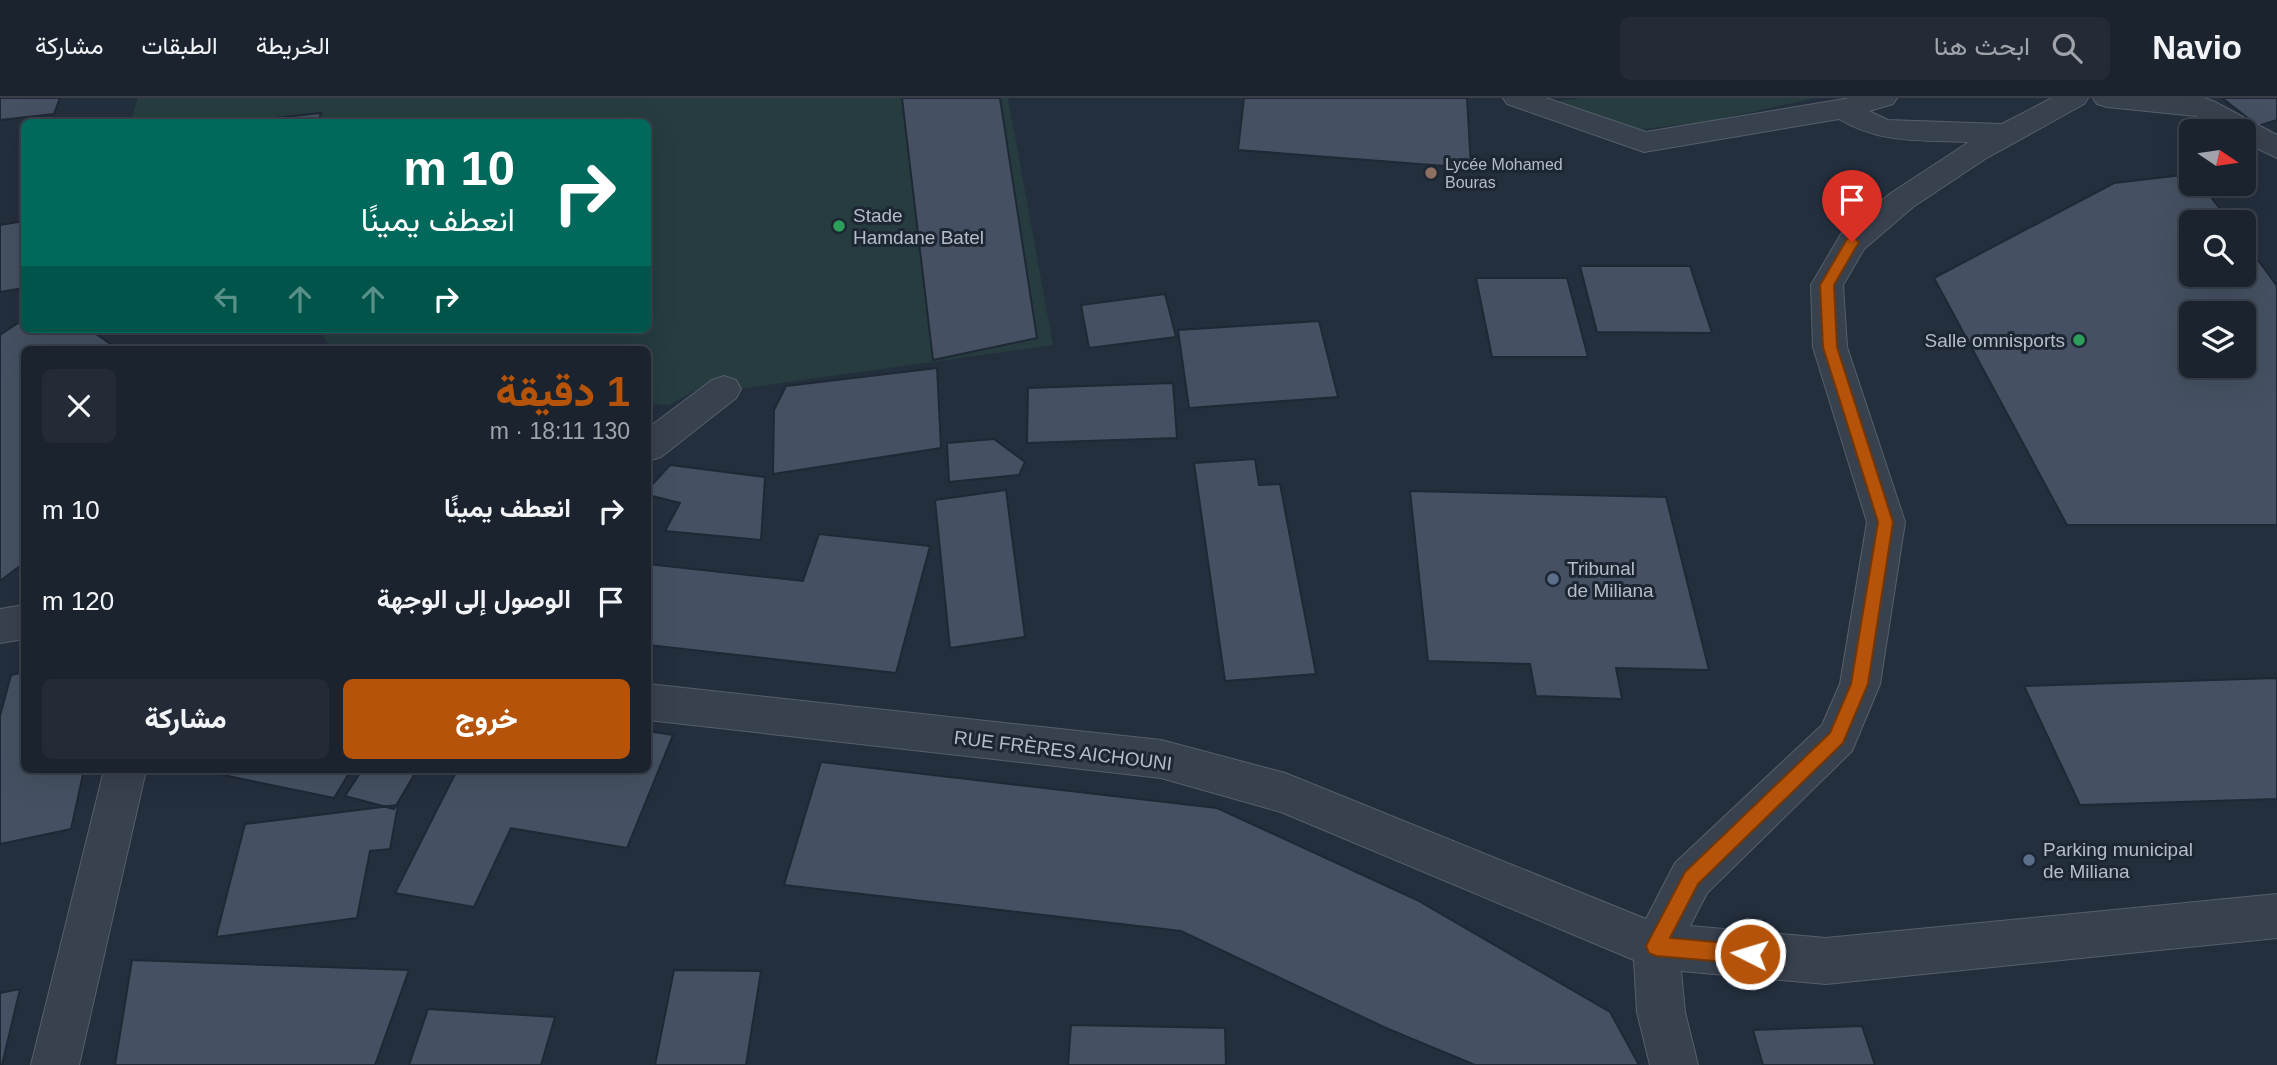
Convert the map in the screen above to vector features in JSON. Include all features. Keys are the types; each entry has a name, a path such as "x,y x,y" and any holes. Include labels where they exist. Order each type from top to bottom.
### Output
{"street":[{"path":"1517,98 1644,142 1844,109 1883,98"},
{"path":"1674,1065 1661,1012 1656,946 1691,878 1837,738 1860,684 1886,522 1830,347 1827,285 1852,242 1902,200 1975,152 2074,98"},
{"path":"2107,98 2203,107 2277,148"},
{"path":"1844,109 1867,123 1887,129 2007,134"},
{"path":"651,445 724,388"},
{"path":"0,626 21,622"},
{"name":"RUE FRÈRES AICHOUNI","path":"651,702 1161,759 1285,793 1656,946 1826,961 2277,916"},
{"path":"55,1065 124,773"}],"green space":[{"name":"Stade Hamdane Batel","path":"138,98 1008,98 1053,345 746,388 698,389 669,405 651,404 651,346 329,346 321,333 651,333 651,119 131,119"},
{"path":"1582,98 1817,98 1705,122 1633,130 1558,101"}],"building":[{"path":"0,98 60,98 54,114 0,120"},
{"path":"902,98 1000,98 1037,338 933,360"},
{"path":"1244,98 1467,98 1471,168 1238,150"},
{"path":"2222,98 2277,98 2277,120 2258,126 2256,119 2249,119"},
{"path":"321,113 319,119 266,119"},
{"name":"Salle omnisports","path":"2179,175 2179,196 2210,196 2221,210 2179,210 2179,287 2256,287 2256,257 2277,286 2277,525 2067,525 1934,278 2114,183"},
{"path":"21,222 21,288 0,292 0,225"},
{"path":"1580,266 1690,266 1712,333 1597,332"},
{"path":"1476,278 1567,278 1588,357 1492,357"},
{"path":"1165,294 1176,337 1089,348 1081,305"},
{"path":"21,321 21,333 95,333 113,346 21,346 21,565 0,581 0,335"},
{"path":"1319,321 1338,397 1189,408 1178,330"},
{"path":"937,368 941,448 773,474 774,410 786,386"},
{"path":"1173,383 1177,438 1027,443 1028,388"},
{"path":"994,439 1025,462 1019,475 949,482 947,443"},
{"path":"1255,459 1259,485 1280,484 1316,674 1225,681 1194,463"},
{"path":"670,465 765,477 761,540 665,531 680,503 651,496 651,486"},
{"path":"1006,490 1025,637 950,648 935,500"},
{"name":"Tribunal de Miliana","path":"1410,491 1666,497 1709,670 1616,668 1622,699 1536,696 1530,664 1428,661"},
{"path":"819,534 930,546 896,673 651,645 651,564 803,581"},
{"path":"21,673 21,773 83,773 71,829 0,844 0,716 11,675"},
{"path":"2277,678 2277,799 2080,805 2024,686"},
{"path":"651,731 673,735 627,848 511,828 474,907 395,893 455,773 651,773"},
{"path":"821,762 1217,808 1417,900 1610,1012 1639,1065 1475,1065 1386,1028 1181,931 784,885"},
{"path":"213,773 349,773 334,798"},
{"path":"360,773 415,773 394,809 345,796"},
{"path":"398,805 390,849 370,851 357,918 216,937 245,824"},
{"path":"132,960 409,970 375,1065 115,1065"},
{"path":"674,970 761,971 746,1065 655,1065"},
{"path":"20,989 2,1065 0,1065 0,993"},
{"path":"428,1009 555,1017 541,1065 409,1065"},
{"path":"1071,1025 1225,1028 1226,1065 1068,1065"},
{"path":"1862,1026 1875,1065 1763,1065 1753,1030"}],"place":[{"name":"Lycée Mohamed Bouras","path":"1431,173"},
{"name":"Stade Hamdane Batel","path":"839,226"},
{"name":"Salle omnisports","path":"2079,340"},
{"name":"Tribunal de Miliana","path":"1553,579"},
{"name":"Parking municipal de Miliana","path":"2029,860"}],"route":[{"path":"1750,954 1656,946 1691,878 1837,738 1860,684 1886,522 1830,347 1827,285 1852,242"}]}
